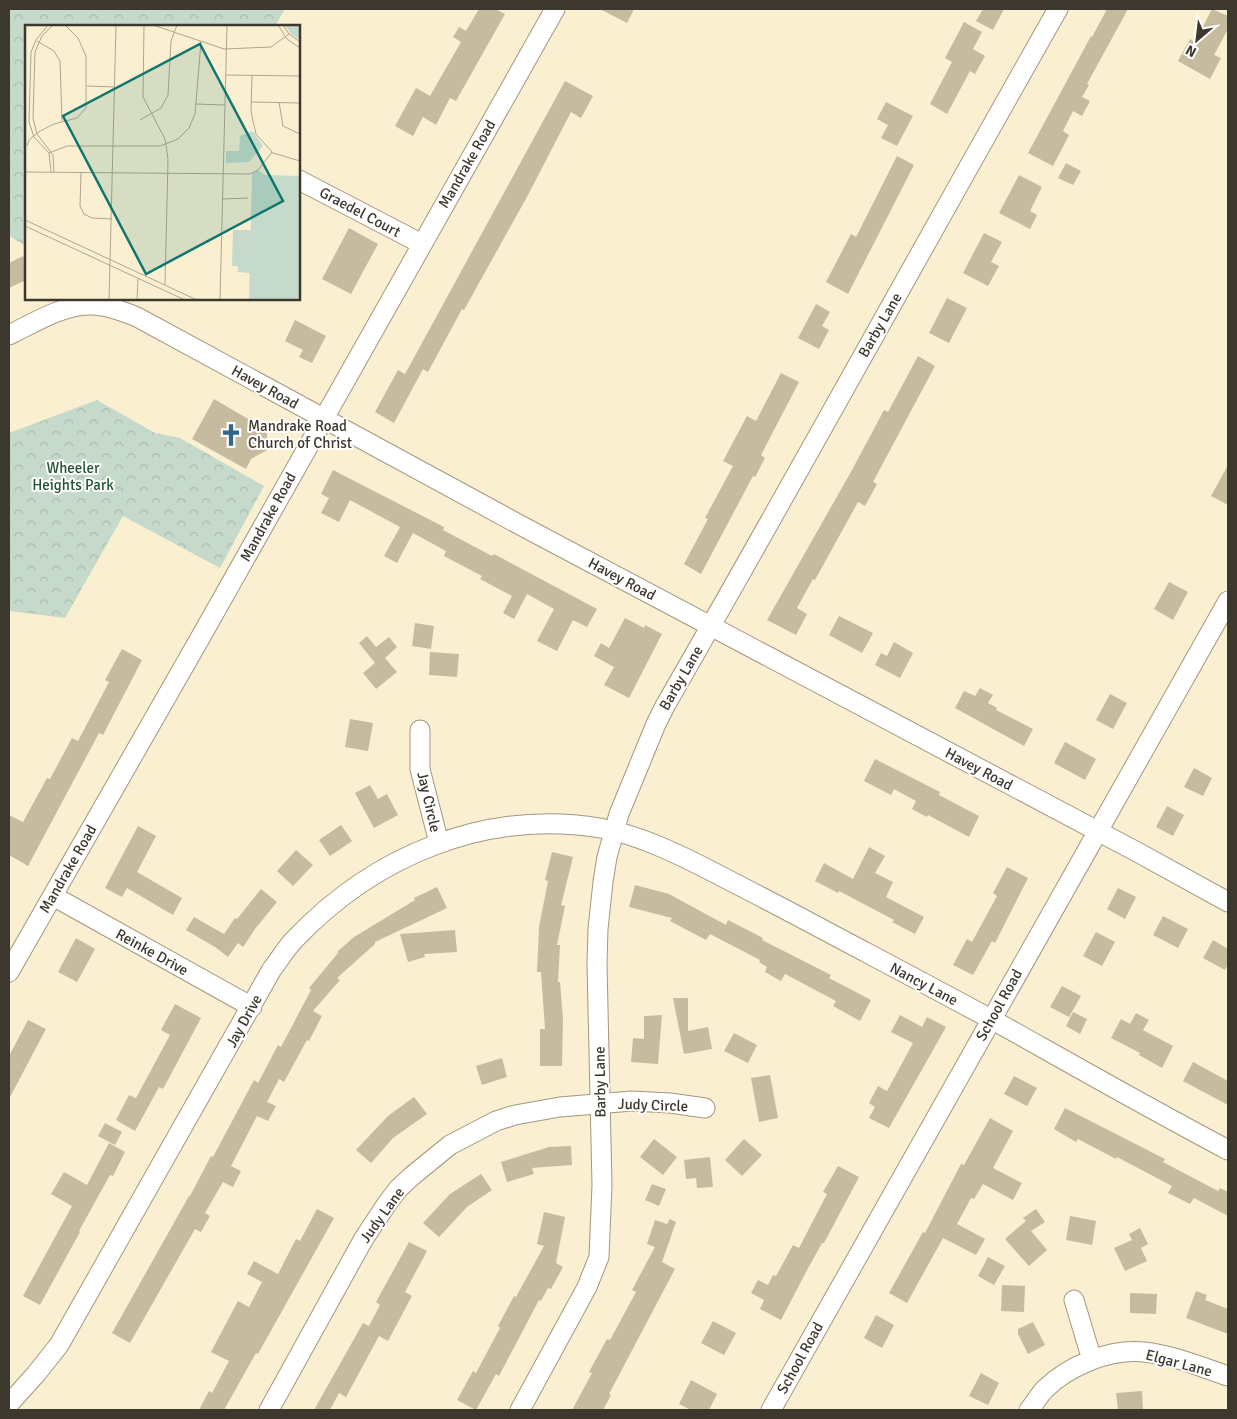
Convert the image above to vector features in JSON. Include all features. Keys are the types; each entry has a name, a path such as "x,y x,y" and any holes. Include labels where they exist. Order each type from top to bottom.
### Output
{"street":[{"name":"Mandrake Road","path":"9,972 555,9"},
{"name":"Barby Lane","path":"520,1410 587,1287 599,1257 602,1185 598,929 603,882 619,814 656,724 1058,9"},
{"name":"Graedel Court","path":"300,181 422,244"},
{"name":"Havey Road","path":"9,335 46,316 88,305 137,316 711,627 1228,902"},
{"name":"School Road","path":"771,1410 1228,601"},
{"name":"Jay Circle","path":"420,730 420,769 439,843"},
{"name":"Jay Drive","path":"9,1404 59,1346 272,969 293,940 333,903 394,863 439,843 473,832 508,826 555,824 601,828 614,832"},
{"name":"Nancy Lane","path":"614,832 664,848 757,894 1228,1150"},
{"name":"Reinke Drive","path":"53,896 252,1007"},
{"name":"Judy Circle","path":"600,1104 670,1103 705,1108"},
{"name":"Judy Lane","path":"269,1410 363,1240 392,1197 412,1176 450,1145 496,1121 515,1115 560,1106 600,1104"},
{"path":"1074,1300 1092,1360"},
{"name":"Elgar Lane","path":"1030,1410 1044,1390 1077,1366 1116,1354 1142,1352 1187,1362 1228,1376"}],"green space":[{"path":"9,9 285,9 276,25 25,25 25,245 9,236"},
{"name":"Wheeler Heights Park","path":"97,400 155,433 180,438 264,486 220,568 123,516 65,618 9,611 9,433"}],"building":[{"path":"479,9 495,9 505,14 456,101 450,98 436,125 423,117 413,136 395,126 416,88 430,96 461,42 453,37 459,27 466,31"},
{"path":"600,9 634,9 627,23"},
{"path":"983,9 1004,9 993,30 976,21"},
{"path":"1107,9 1128,9 1087,84 1089,85 1082,97 1090,101 1082,116 1073,111 1063,131 1069,135 1053,166 1028,153"},
{"path":"1212,9 1228,16 1228,29 1214,55 1221,58 1210,79 1178,61 1190,39 1195,42"},
{"path":"964,22 982,32 973,49 985,56 975,74 970,71 947,114 930,104 952,62 945,58"},
{"path":"565,81 593,96 581,118 571,112 528,195 464,310 462,309 428,372 423,369 394,423 375,412 398,370 405,374"},
{"path":"886,102 913,116 897,146 881,138 888,125 877,119"},
{"path":"897,156 914,165 848,294 826,282 851,234 856,237"},
{"path":"1066,163 1081,171 1073,185 1058,178"},
{"path":"1019,175 1042,187 1030,211 1037,215 1030,229 999,213"},
{"path":"349,228 378,244 351,294 322,279"},
{"path":"984,233 1002,242 991,262 999,266 988,286 963,273"},
{"path":"23,256 25,261 25,280 9,288 9,263"},
{"path":"947,298 967,308 949,343 929,333"},
{"path":"816,304 830,312 822,326 829,330 819,349 798,338"},
{"path":"295,320 326,336 312,363 299,357 303,350 285,341"},
{"path":"918,356 935,366 873,482 877,484 865,506 858,502 815,580 813,579 797,608 807,614 796,635 767,620 884,410 888,412"},
{"path":"781,373 799,382 761,455 765,458 755,477 753,476 701,574 684,564 708,519 705,518 733,466 723,461 747,416 756,421"},
{"name":"Mandrake Road Church of Christ","path":"214,399 267,430 267,450 251,459 246,469 192,439"},
{"path":"1228,465 1228,505 1211,496"},
{"path":"333,470 444,527 443,530 492,556 494,554 597,609 587,627 573,620 557,651 537,641 554,609 527,594 514,619 503,613 512,596 480,579 482,576 444,556 446,551 413,533 397,563 384,556 400,527 350,500 339,522 321,513 329,498 321,494"},
{"path":"1169,582 1188,592 1173,620 1154,609"},
{"path":"839,616 873,633 862,653 829,635"},
{"path":"625,618 644,628 645,625 662,634 629,698 604,685 614,667 594,656 601,643 609,648"},
{"path":"415,623 434,626 431,649 412,646"},
{"path":"367,636 376,647 389,637 397,647 385,658 397,672 376,689 363,673 375,663 359,643"},
{"path":"894,642 913,653 900,678 875,665 881,653 887,656"},
{"path":"122,649 142,660 103,735 99,733 28,866 9,855 9,815 23,822 47,778 50,779 72,738 78,741 109,682 105,680"},
{"path":"430,652 459,654 457,677 429,675"},
{"path":"980,688 993,695 988,703 997,708 996,710 1033,729 1024,746 955,708 964,691 975,696"},
{"path":"1110,694 1127,703 1113,729 1096,720"},
{"path":"350,719 373,723 368,751 345,747"},
{"path":"1065,742 1096,759 1085,780 1054,763"},
{"path":"875,759 940,792 939,795 979,816 969,837 928,815 927,817 912,809 916,801 894,789 891,795 864,781"},
{"path":"1194,768 1212,778 1203,796 1184,787"},
{"path":"370,785 378,799 387,794 398,815 374,828 355,793"},
{"path":"1167,806 1184,815 1173,836 1156,827"},
{"path":"341,825 352,841 330,856 319,840"},
{"path":"138,826 156,836 137,872 182,898 173,915 127,888 122,897 105,888"},
{"path":"869,847 885,856 875,873 893,882 886,897 924,917 915,934 892,922 894,920 839,891 838,893 815,881 824,863 853,879"},
{"path":"296,850 313,865 293,886 277,871"},
{"path":"552,852 573,857 561,905 565,906 557,945 560,945 558,982 560,982 563,1019 562,1066 540,1066 540,1029 545,1029 541,972 537,972 539,927 548,881 545,880"},
{"path":"1007,867 1028,878 995,943 992,941 973,975 953,965 967,939 972,942 997,896 993,893"},
{"path":"635,885 669,894 726,925 728,920 763,938 762,940 831,975 829,978 871,1000 860,1021 833,1006 836,1001 785,974 781,981 765,972 767,967 759,962 760,960 710,934 706,940 670,921 672,918 629,907"},
{"path":"437,887 447,908 375,942 337,978 340,980 313,1011 322,1016 309,1041 307,1040 284,1082 279,1079 267,1102 276,1106 268,1121 257,1116 231,1166 241,1171 233,1187 223,1182 205,1213 210,1216 201,1232 195,1229 130,1343 112,1333 211,1156 213,1157 254,1080 258,1083 278,1045 281,1047 311,990 309,988 337,952 354,937 415,900 414,898"},
{"path":"1118,888 1136,897 1125,919 1107,909"},
{"path":"261,889 277,902 243,947 238,943 228,957 186,930 194,917 224,934 235,918 237,919"},
{"path":"1163,916 1188,929 1178,948 1153,935"},
{"path":"455,930 457,952 424,954 425,957 408,962 400,934"},
{"path":"1096,932 1115,942 1102,966 1083,956"},
{"path":"76,938 95,949 77,982 58,972"},
{"path":"1213,940 1228,949 1228,964 1225,970 1203,958"},
{"path":"1062,986 1081,996 1069,1017 1050,1007"},
{"path":"673,998 688,998 688,1031 708,1027 712,1049 684,1054"},
{"path":"175,1004 201,1018 163,1089 159,1087 135,1131 116,1120 129,1095 136,1098 170,1035 161,1030"},
{"path":"1073,1012 1087,1019 1080,1034 1066,1026"},
{"path":"1136,1013 1149,1020 1143,1030 1173,1046 1162,1068 1139,1055 1140,1053 1111,1038 1121,1019 1130,1024"},
{"path":"662,1015 658,1064 631,1062 633,1038 644,1039 644,1016"},
{"path":"900,1015 922,1027 927,1017 946,1027 889,1128 869,1118 875,1107 869,1103 878,1086 887,1091 913,1043 891,1032"},
{"path":"28,1020 46,1029 9,1099 9,1056"},
{"path":"734,1033 757,1045 748,1063 724,1051"},
{"path":"502,1058 507,1077 482,1085 476,1066"},
{"path":"1193,1062 1228,1081 1228,1105 1183,1081"},
{"path":"770,1075 778,1118 759,1122 751,1078"},
{"path":"1014,1076 1037,1088 1027,1106 1004,1094"},
{"path":"414,1097 427,1114 393,1138 371,1163 356,1150 388,1116"},
{"path":"1065,1108 1165,1159 1163,1162 1218,1191 1220,1188 1228,1192 1228,1216 1194,1198 1190,1204 1168,1193 1172,1186 1117,1157 1116,1159 1078,1139 1076,1142 1054,1129"},
{"path":"990,1118 1013,1131 993,1168 1022,1183 1013,1200 983,1184 974,1199 971,1198 957,1224 985,1239 976,1255 943,1238 907,1303 889,1293 923,1232 925,1233 961,1164 964,1165"},
{"path":"105,1123 122,1132 115,1145 98,1136"},
{"path":"654,1139 677,1157 663,1175 640,1157"},
{"path":"744,1139 762,1155 742,1176 725,1160"},
{"path":"109,1143 125,1152 113,1176 110,1175 40,1305 23,1296 72,1206 51,1194 64,1172 87,1185"},
{"path":"571,1146 572,1165 532,1168 534,1174 507,1182 501,1162 549,1147"},
{"path":"710,1157 713,1187 697,1188 696,1178 686,1179 684,1160"},
{"path":"838,1166 859,1177 781,1320 760,1309 764,1300 751,1293 758,1280 768,1285 773,1275 776,1276 793,1245 799,1248 827,1194 823,1192"},
{"path":"481,1174 492,1190 467,1207 439,1237 423,1223 450,1194"},
{"path":"652,1184 666,1189 659,1206 645,1200"},
{"path":"317,1209 334,1218 258,1354 256,1353 224,1410 199,1410 209,1391 212,1393 229,1361 211,1352 238,1301 249,1307 262,1282 247,1274 254,1261 278,1274 296,1239 300,1241"},
{"path":"1036,1209 1045,1222 1031,1231 1047,1250 1029,1266 1005,1239 1026,1221 1023,1218"},
{"path":"544,1212 565,1217 556,1263 563,1267 551,1289 548,1288 541,1301 539,1300 499,1376 496,1374 476,1410 457,1400 473,1371 476,1373 500,1328 498,1326 514,1296 516,1297 544,1246 537,1244"},
{"path":"1070,1216 1096,1221 1092,1245 1066,1240"},
{"path":"670,1219 676,1222 662,1262 675,1269 609,1394 611,1395 603,1410 572,1410 592,1373 589,1372 607,1339 610,1340 636,1292 632,1290 655,1247 647,1244 655,1220 667,1224"},
{"path":"1140,1228 1148,1244 1141,1248 1147,1261 1125,1271 1114,1248 1132,1240 1129,1234"},
{"path":"409,1242 427,1251 405,1292 412,1296 388,1341 379,1336 346,1397 339,1393 330,1410 314,1410 363,1323 369,1326 380,1305 376,1302"},
{"path":"988,1257 1005,1266 994,1285 978,1276"},
{"path":"1002,1285 1025,1286 1024,1312 1001,1311"},
{"path":"1196,1291 1207,1295 1205,1300 1228,1309 1228,1334 1186,1318"},
{"path":"1130,1293 1157,1294 1156,1314 1130,1313"},
{"path":"876,1315 894,1325 882,1348 864,1338"},
{"path":"713,1321 736,1333 724,1355 701,1343"},
{"path":"1033,1322 1045,1345 1028,1354 1018,1334 1018,1329"},
{"path":"981,1373 999,1383 988,1405 969,1396"},
{"path":"691,1380 717,1394 709,1410 691,1410 679,1404"},
{"path":"1142,1391 1143,1410 1118,1410 1116,1393"}],"place":[{"name":"Mandrake Road Church of Christ","path":"231,435"}]}
